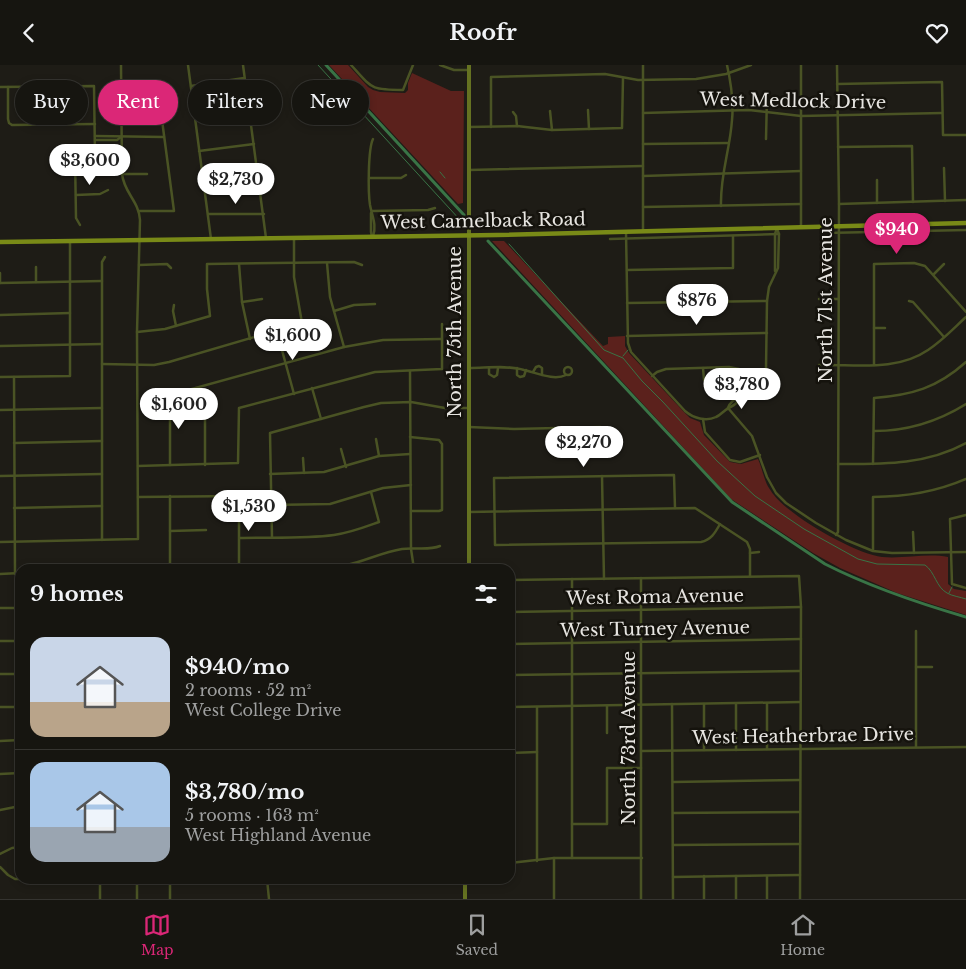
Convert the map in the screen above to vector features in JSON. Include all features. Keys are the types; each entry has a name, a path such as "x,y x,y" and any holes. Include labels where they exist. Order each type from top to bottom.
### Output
{"main road":[{"name":"North 75th Avenue","path":"469,68 469,564"},
{"name":"West Camelback Road","path":"0,242 372,237 966,223"},
{"path":"465,884 465,899"}],"street":[{"path":"120,65 121,80"},
{"path":"188,65 190,80"},
{"path":"231,80 244,78 243,65"},
{"path":"351,65 369,85 376,89 403,90 413,65"},
{"path":"440,65 454,70 469,68"},
{"path":"643,65 643,231"},
{"path":"721,206 722,174 733,111 732,87 728,65"},
{"path":"492,127 491,77 605,74 643,80 696,79 729,73 751,65"},
{"path":"801,65 801,227"},
{"name":"North 71st Avenue","path":"836,535 838,532 839,233 837,65"},
{"path":"469,127 517,126 552,130 622,128 623,77"},
{"path":"837,84 942,82 943,135 966,135"},
{"path":"0,87 94,86 95,157 75,157 76,218 80,225"},
{"path":"8,87 9,123 12,125 95,124"},
{"path":"766,139 767,96"},
{"path":"588,110 589,129"},
{"path":"550,111 552,130"},
{"name":"West Medlock Drive","path":"643,113 733,111 801,116 942,113"},
{"path":"513,112 516,116 517,126"},
{"path":"0,542 138,539 139,211 125,188 122,174 121,125"},
{"path":"139,211 174,211 163,125"},
{"path":"196,125 211,239"},
{"path":"251,125 266,238"},
{"path":"95,136 164,137"},
{"path":"95,140 117,140 121,137"},
{"path":"372,237 370,145 373,139"},
{"path":"643,144 728,143"},
{"path":"199,151 254,144"},
{"path":"838,147 912,146 913,202"},
{"path":"469,170 643,166"},
{"path":"944,168 945,201"},
{"path":"642,176 801,171"},
{"path":"122,174 148,174"},
{"path":"370,178 401,178 406,175"},
{"path":"204,184 259,176"},
{"path":"877,180 877,203"},
{"path":"75,195 100,194 108,190"},
{"path":"839,204 966,200"},
{"path":"643,207 801,204"},
{"path":"372,211 428,210 435,208"},
{"path":"208,214 264,214"},
{"path":"626,231 627,336 629,350 688,415 703,419 714,418 733,406 765,371 767,361 767,301 769,287 778,267 777,228"},
{"path":"825,233 966,230"},
{"name":"West Camelback Road","path":"610,239 777,234"},
{"path":"627,270 733,268 733,235"},
{"path":"102,364 154,365 169,362 302,323 296,295 294,238"},
{"path":"0,377 70,376 70,241"},
{"path":"102,540 102,263 104,257"},
{"path":"138,332 155,331 210,316 207,264 354,262 362,265"},
{"path":"239,263 242,302 250,339"},
{"path":"327,263 334,311 344,347"},
{"path":"874,365 874,264 920,263 934,274 966,312"},
{"path":"934,274 944,264"},
{"path":"138,265 167,265 171,268"},
{"path":"36,267 36,282"},
{"path":"0,273 0,283 102,281"},
{"path":"242,302 262,299"},
{"path":"818,299 838,299"},
{"path":"627,303 767,301"},
{"path":"909,301 913,302 944,337"},
{"path":"174,305 173,311 176,326"},
{"path":"334,311 354,305 375,305"},
{"path":"0,315 70,313"},
{"path":"818,365 889,365 917,357 929,350 966,317"},
{"path":"138,466 238,463 239,408 366,374 442,369 442,324"},
{"path":"874,328 885,329"},
{"path":"276,332 294,394"},
{"path":"627,336 767,333"},
{"path":"170,465 170,395 344,347 383,339 442,339"},
{"path":"0,346 102,344"},
{"path":"873,464 874,398 901,396 927,388 948,377 966,362"},
{"path":"533,372 539,366 542,368 542,375"},
{"path":"652,376 661,369 734,367 756,381"},
{"path":"469,368 516,368 542,375 562,377 566,375"},
{"path":"489,368 489,374 494,377 497,375 498,368"},
{"path":"516,368 517,375 520,377 524,376 526,370"},
{"path":"704,368 704,380"},
{"path":"410,370 411,549 413,564"},
{"path":"0,574 15,573 14,377"},
{"path":"312,389 321,419"},
{"path":"272,537 270,433 374,405 411,402 445,408 469,408"},
{"path":"874,431 911,428 935,421 966,404"},
{"path":"0,410 102,408"},
{"path":"728,408 752,437 770,484 783,500 836,535 873,551 892,553 966,552"},
{"path":"703,419 705,432 733,462 740,462 760,455"},
{"path":"205,420 205,465"},
{"path":"469,427 514,429 600,427 615,430"},
{"path":"410,437 442,441 442,509 439,511 411,511"},
{"path":"376,439 379,457"},
{"path":"14,443 102,441"},
{"path":"838,464 899,463 936,455 966,443"},
{"path":"341,449 346,467"},
{"path":"270,474 324,472 379,457 410,454"},
{"path":"303,458 304,473"},
{"path":"0,476 102,474"},
{"path":"675,508 674,475 494,478 494,545 705,541 713,536 720,524"},
{"path":"602,476 604,579"},
{"path":"873,551 873,497 915,494 942,488 966,479"},
{"path":"271,505 330,504 383,488 411,485"},
{"path":"240,538 334,535 379,522 371,492"},
{"path":"170,496 170,564"},
{"path":"138,497 240,496 239,564"},
{"path":"14,508 102,506"},
{"path":"469,512 695,509 744,539 749,545 750,576"},
{"path":"966,515 950,519 952,584 966,588"},
{"path":"170,531 206,530"},
{"path":"913,532 914,553"},
{"path":"350,564 395,551 440,546"},
{"path":"750,553 759,552"},
{"path":"515,580 799,576 801,607 800,899"},
{"name":"North 73rd Avenue","path":"641,578 642,899"},
{"path":"572,579 572,858"},
{"name":"West Roma Avenue","path":"515,612 801,607"},
{"path":"0,608 15,608"},
{"path":"916,631 916,747"},
{"name":"West Turney Avenue","path":"515,644 800,639"},
{"path":"0,641 15,641"},
{"path":"916,667 932,667"},
{"path":"515,675 800,671"},
{"path":"0,674 15,674"},
{"path":"515,707 800,702"},
{"path":"736,703 736,750"},
{"path":"767,749 768,703"},
{"path":"672,704 673,899"},
{"path":"704,704 704,750"},
{"path":"607,705 607,733"},
{"path":"0,707 15,707"},
{"path":"537,707 537,861"},
{"path":"0,741 15,740"},
{"name":"West Heatherbrae Drive","path":"641,751 966,747"},
{"path":"515,753 537,753"},
{"path":"572,824 607,824 607,768 641,768"},
{"path":"0,774 15,773"},
{"path":"673,782 800,780"},
{"path":"0,811 15,807"},
{"path":"673,813 800,812"},
{"path":"673,845 800,844"},
{"path":"0,854 15,848"},
{"path":"554,858 554,899"},
{"path":"515,863 554,858 642,858"},
{"path":"0,867 15,879"},
{"path":"673,877 800,875"},
{"path":"704,876 704,899"},
{"path":"736,876 736,899"},
{"path":"767,876 767,899"},
{"path":"100,884 100,899"},
{"path":"137,884 137,899"},
{"path":"170,884 170,899"},
{"path":"268,884 269,899"}],"shaded area":[{"path":"329,65 348,65 362,80 343,80"},
{"path":"412,73 451,91 464,91 463,203 458,204 369,108 369,88 380,92 405,93 408,90 408,83"},
{"path":"492,241 504,241 603,346 608,344 608,337 625,336 625,346 629,353 690,418 700,422 704,435 730,462 741,464 758,459 771,491 790,511 839,541 870,554 882,557 948,557 948,584 954,589 966,591 966,615 897,593 840,568 813,553 731,499"}],"waterway":[{"path":"318,65 461,221"},
{"path":"326,65 464,215"},
{"path":"440,172 445,178"},
{"path":"488,241 732,502 825,564 894,594 966,617"},
{"path":"509,244 604,350 623,358 717,461 755,496 804,529 858,559 877,564 925,565 943,590 951,595 966,599"},
{"path":"623,356 628,350"},
{"path":"949,593 952,587"}]}
